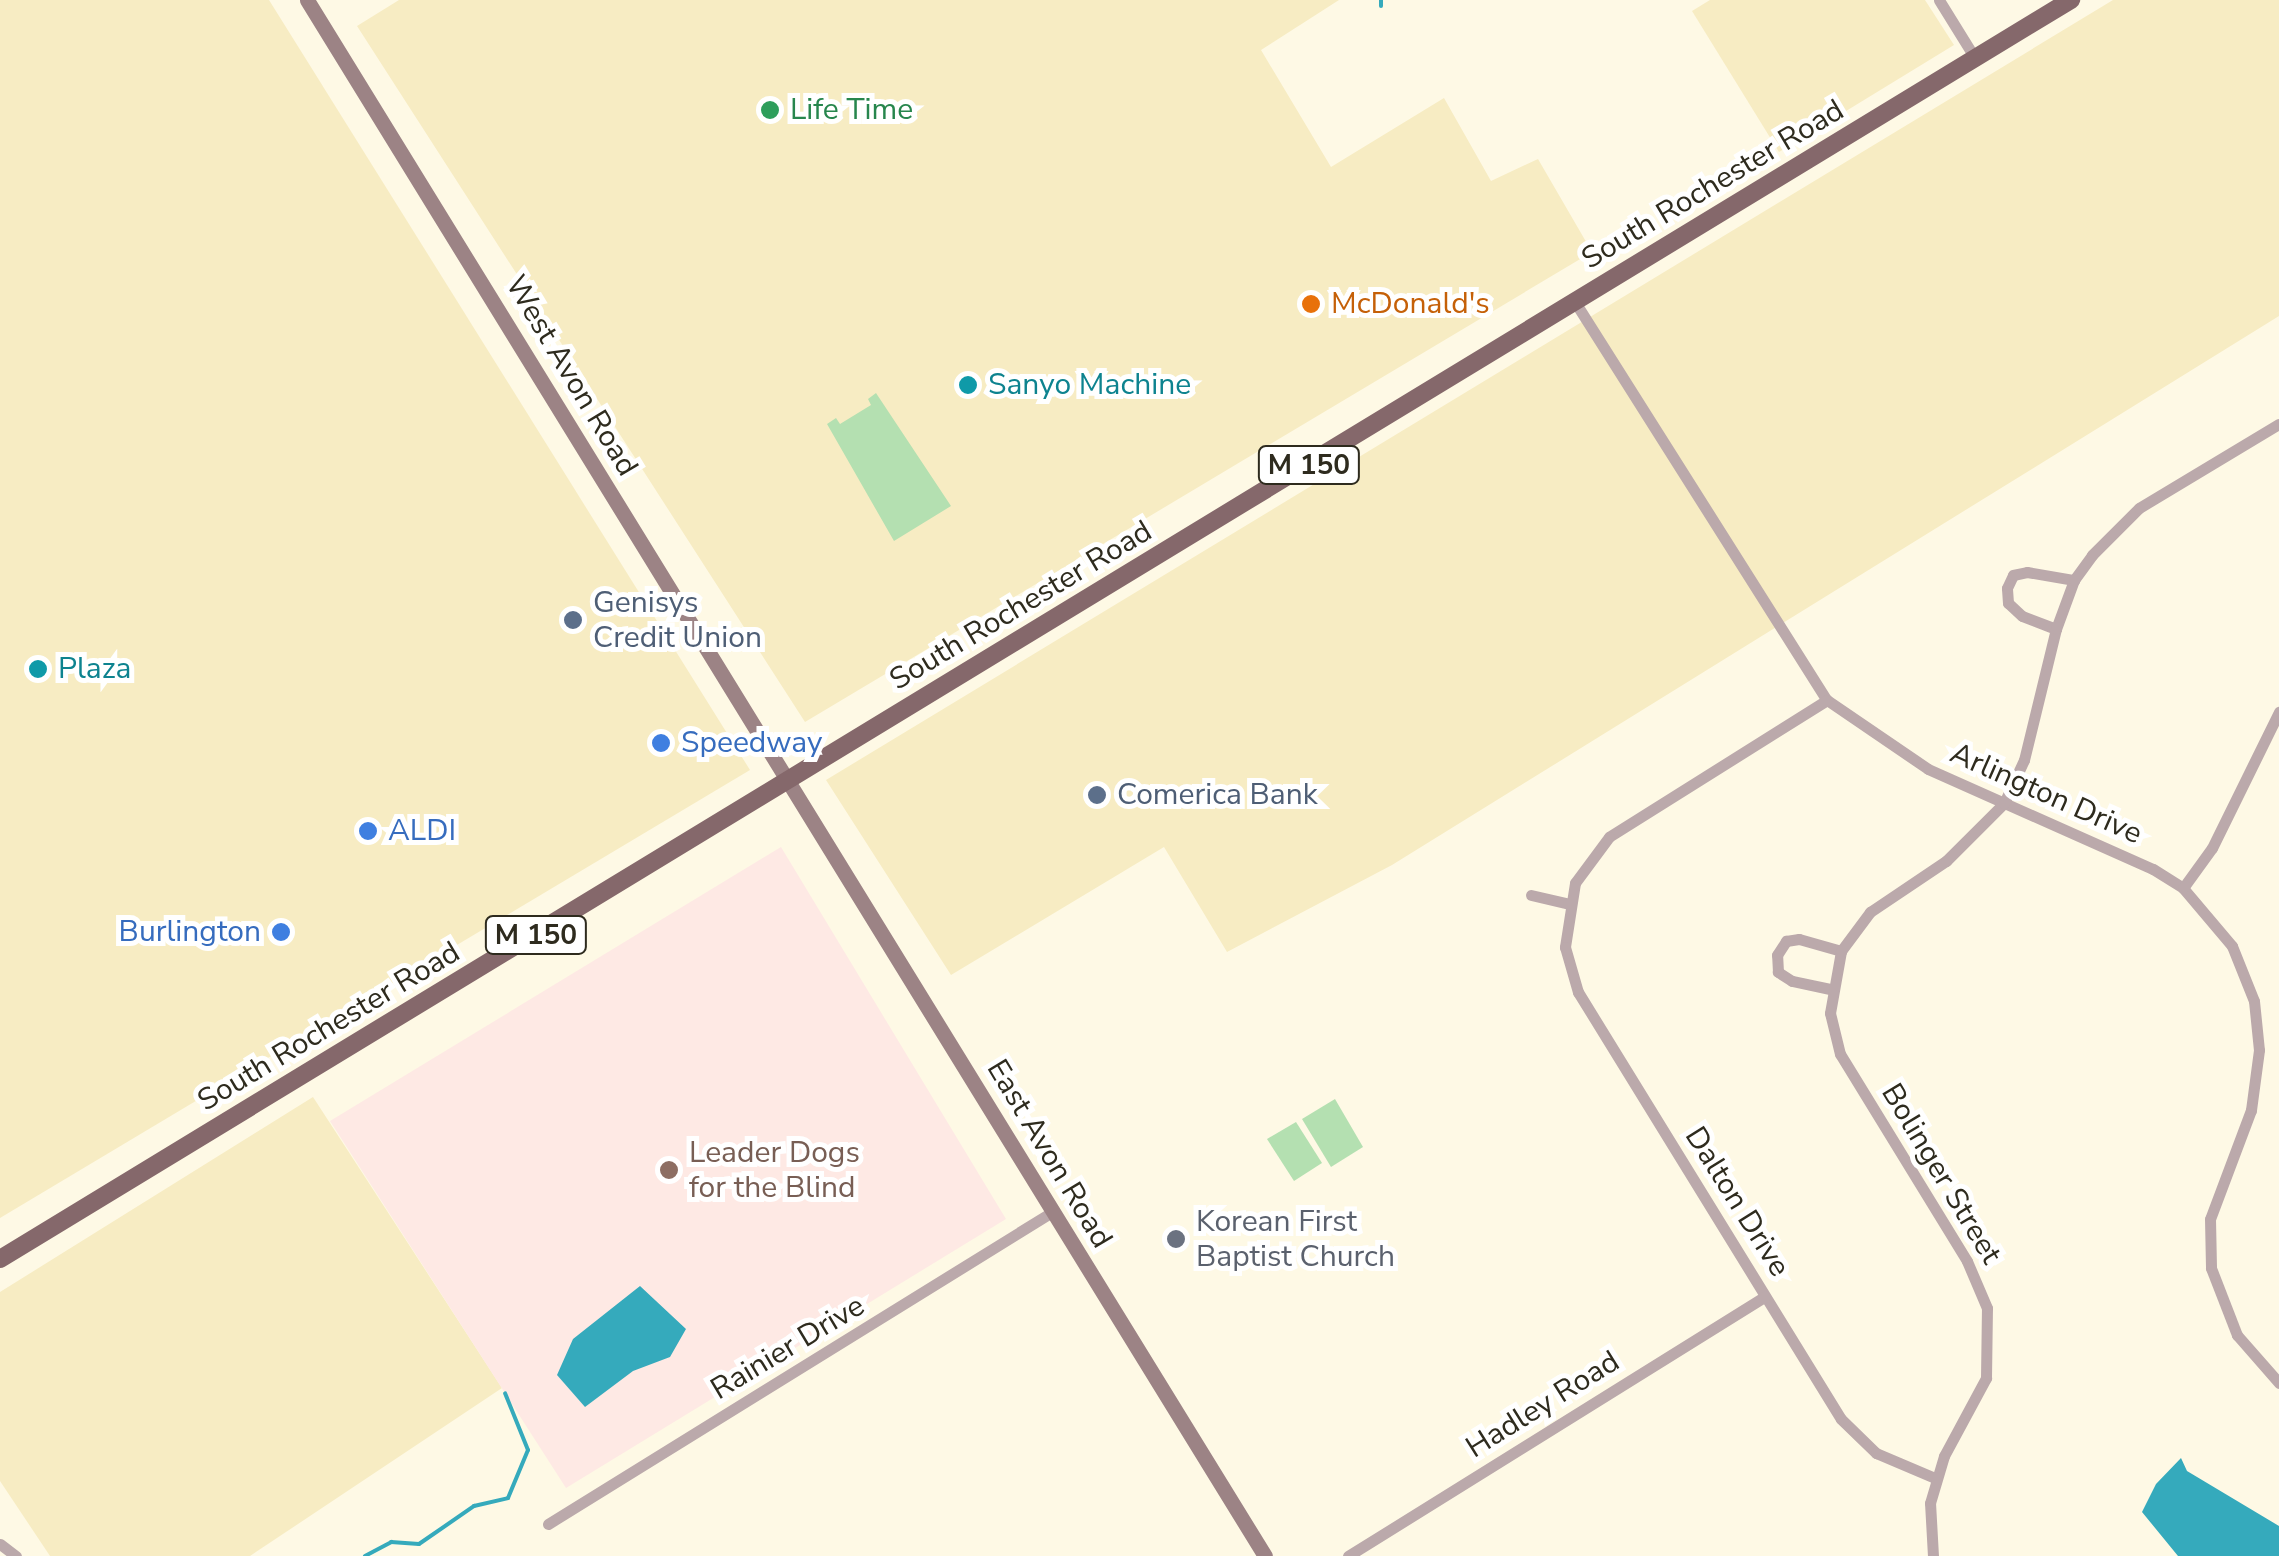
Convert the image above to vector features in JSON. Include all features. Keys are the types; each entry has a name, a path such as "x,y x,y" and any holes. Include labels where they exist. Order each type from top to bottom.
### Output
{"main road":[{"name":"West Avon Road","path":"308,0 788,780"},
{"name":"South Rochester Road","path":"0,1259 2070,0"},
{"name":"East Avon Road","path":"788,780 1265,1556"}],"street":[{"path":"1938,0 1975,58"},
{"name":"Arlington Drive","path":"1575,302 1826,700 1892,750 2183,888 2232,946 2254,1001 2256,1090 2216,1190 2208,1244 2224,1313 2279,1383"},
{"name":"Bolinger Street","path":"1934,1556 1929,1525 1935,1478 1986,1378 1988,1308 1967,1261 1840,1054 1830,989 1840,951 1870,912 1946,862 2004,803 2024,760 2056,629 2074,580 2139,508 2279,424"},
{"path":"2056,629 2022,616 2008,603 2006,588 2013,575 2027,572 2074,580"},
{"name":"Dalton Drive","path":"1826,700 1608,837 1588,858 1567,903 1565,947 1578,992 1765,1296 1861,1442 1935,1478"},
{"path":"2183,888 2212,848 2277,719"},
{"path":"1530,895 1567,903"},
{"path":"1830,989 1792,981 1778,972 1777,955 1786,942 1799,939 1840,951"},
{"name":"Rainier Drive","path":"548,1524 1052,1212"},
{"name":"Hadley Road","path":"1348,1556 1765,1296"},
{"path":"0,1544 16,1556"}],"shaded area":[{"path":"0,0 269,0 750,770 0,1218"},
{"path":"399,0 1339,0 1261,50 1331,167 1444,98 1491,181 1538,159 1592,252 805,722 357,26"},
{"path":"1710,0 1925,0 1954,45 1779,152 1692,11"},
{"path":"2113,0 2279,0 2279,316 1392,865 1227,952 1164,847 951,975 826,780"},
{"name":"Leader Dogs for the Blind","path":"781,847 1006,1219 566,1488 330,1121"},
{"path":"313,1097 502,1388 250,1556 50,1556 0,1481 0,1292"}],"green space":[{"path":"876,393 951,506 894,541 827,424 836,418 840,424 871,405 868,399"},
{"path":"1335,1099 1363,1147 1331,1167 1302,1119"},
{"path":"1296,1122 1322,1163 1294,1181 1267,1139"}],"water":[{"path":"640,1286 686,1329 670,1357 633,1371 585,1407 557,1375 573,1339"},
{"path":"2181,1458 2187,1471 2279,1526 2279,1556 2178,1556 2142,1512 2156,1484"}],"waterway":[{"path":"1381,0 1381,6"},
{"path":"365,1556 391,1542 419,1544 474,1506 508,1498 528,1450 505,1393"}],"place":[{"name":"Life Time","path":"770,110"},
{"name":"McDonald's","path":"1311,304"},
{"name":"Sanyo Machine","path":"968,385"},
{"name":"Genisys Credit Union","path":"573,620"},
{"name":"Plaza","path":"38,669"},
{"name":"Speedway","path":"661,743"},
{"name":"Comerica Bank","path":"1097,795"},
{"name":"ALDI","path":"368,831"},
{"name":"Burlington","path":"281,932"},
{"name":"Leader Dogs for the Blind","path":"669,1170"},
{"name":"Korean First Baptist Church","path":"1176,1239"}]}
